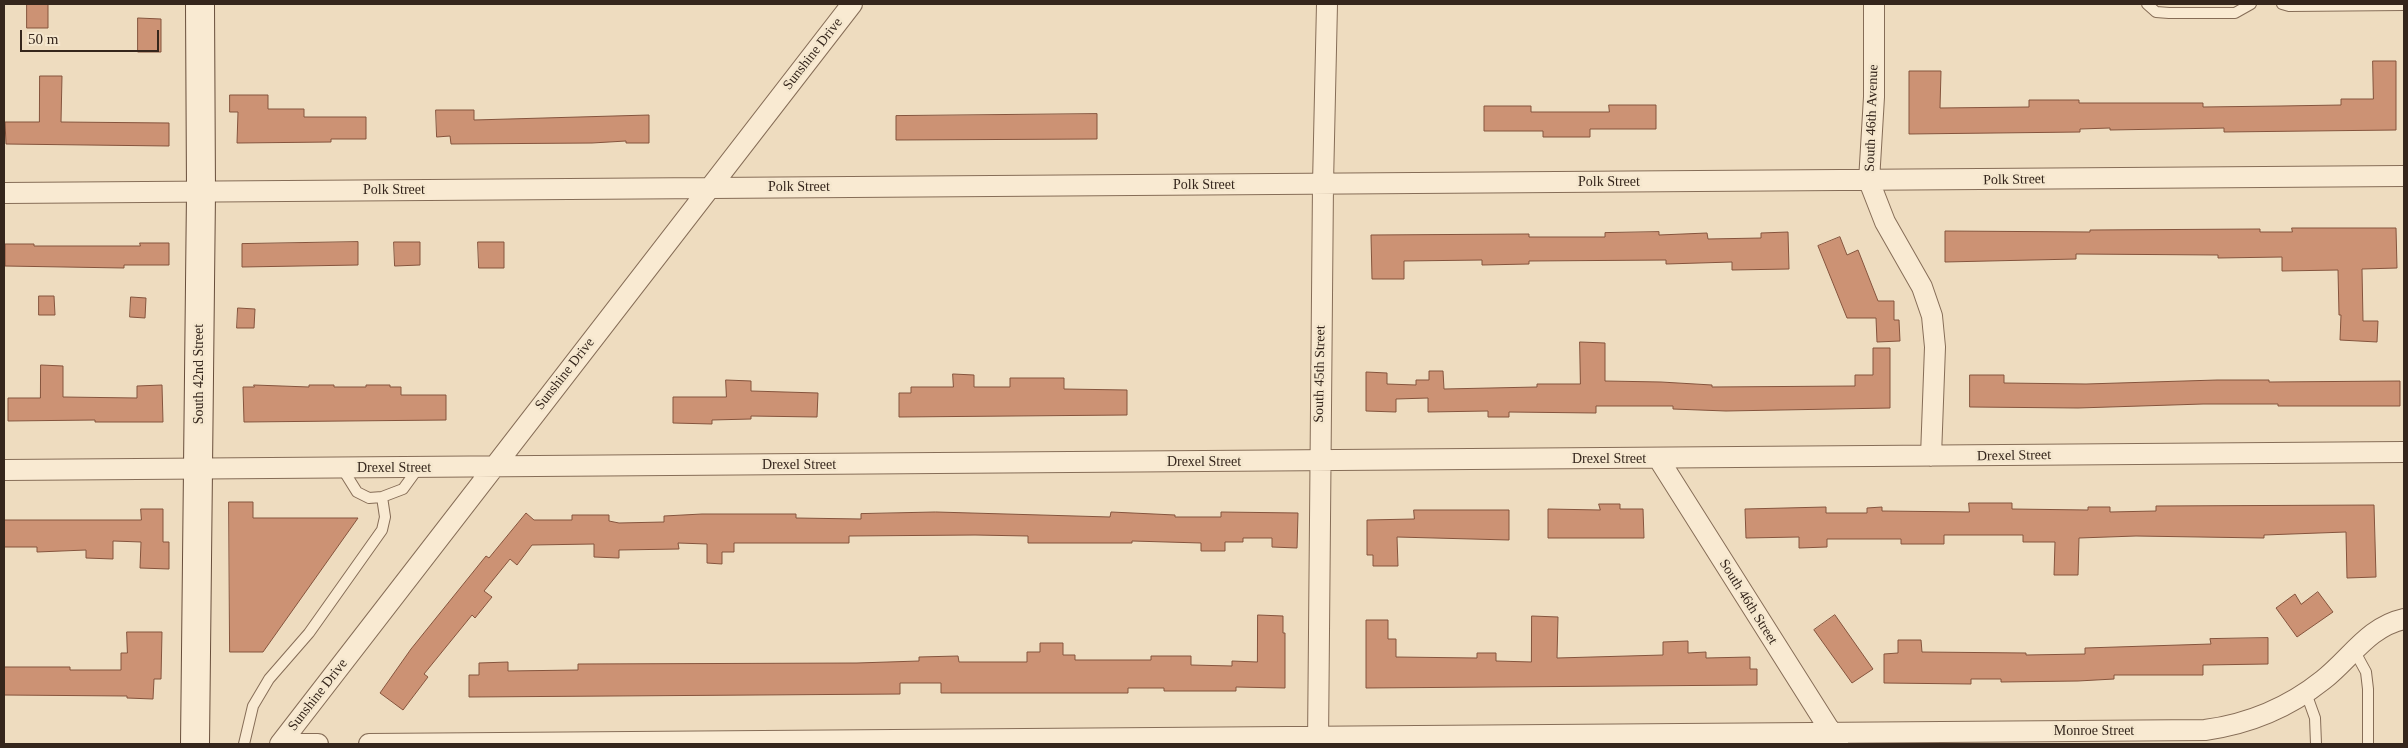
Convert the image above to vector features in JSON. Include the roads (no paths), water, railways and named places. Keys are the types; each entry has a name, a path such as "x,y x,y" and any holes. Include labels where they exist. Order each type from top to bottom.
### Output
{"street":[{"name":"South 42nd Street","path":"194,744 199,469 200,4"},
{"name":"Sunshine Drive","path":"280,744 852,4"},
{"name":"South 45th Street","path":"1318,741 1319,461 1327,4"},
{"name":"South 46th Avenue","path":"1874,4 1874,97 1869,181 1885,222 1922,287 1932,316 1935,347 1931,456"},
{"name":"Polk Street","path":"4,193 2404,176"},
{"name":"Drexel Street","path":"4,470 2404,452"},
{"name":"South 46th Street","path":"1658,458 1836,739"},
{"name":"Monroe Street","path":"369,744 2172,738 2250,721 2282,707 2306,693 2325,678 2380,627 2404,619"},
{"path":"286,744 318,744"}],"lane":[{"path":"2148,4 2156,12 2169,13 2235,13 2251,4"},
{"path":"2282,4 2289,6 2404,6"},
{"path":"342,468 357,492 368,498 382,497 403,489 419,468"},
{"path":"244,744 252,706 269,680 309,633 382,530 385,517 382,497"},
{"path":"2354,650 2366,672 2368,689 2368,744"},
{"path":"2306,693 2315,718 2316,744"}]}
